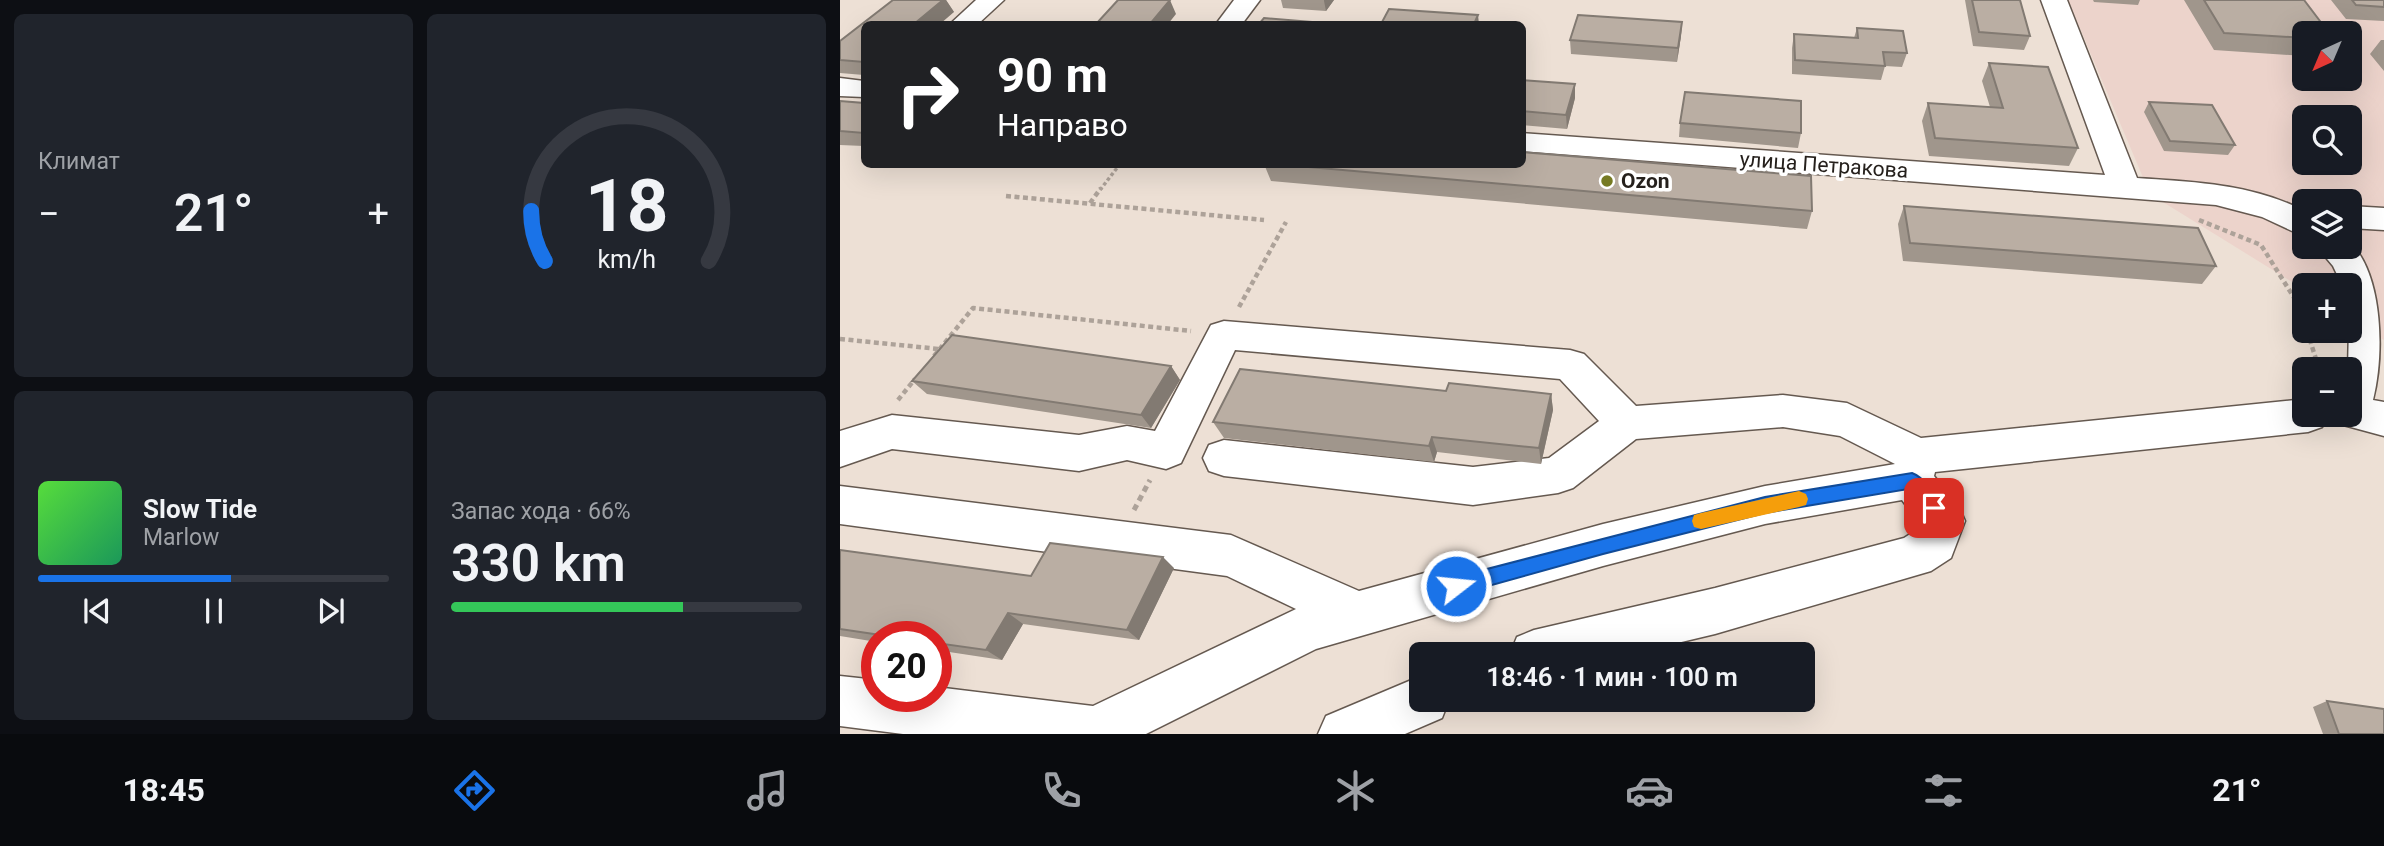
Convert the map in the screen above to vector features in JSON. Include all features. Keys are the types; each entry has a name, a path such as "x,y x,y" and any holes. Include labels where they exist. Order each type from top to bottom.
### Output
{"street":[{"path":"966,21 990,0"},
{"path":"1230,21 1247,0"},
{"path":"2054,0 2125,187"},
{"path":"840,88 861,89"},
{"name":"улица Петракова","path":"1526,142 2216,194 2256,203 2292,216"},
{"path":"2362,218 2384,219"},
{"path":"2348,259 2369,310 2367,372 2370,416"},
{"path":"852,445 891,432 1080,453 1127,443 1166,451 1224,335 1570,365 1627,423"},
{"path":"1224,458 1473,486 1558,475 1627,423 1783,411 1847,420 1915,468 1942,521 1935,543 1915,556 1715,611 1585,642"},
{"path":"840,701 1093,733 1308,628 1603,545 1915,468 2292,417"},
{"path":"840,505 1231,556 1358,614"},
{"path":"1344,734 1409,706"}],"path":[{"path":"1090,204 1117,168"},
{"path":"1006,196 1264,220"},
{"path":"2191,218 2260,245 2292,295"},
{"path":"1254,280 1286,222"},
{"path":"931,359 973,308 1224,335"},
{"path":"840,339 940,349"},
{"path":"852,445 923,369"},
{"path":"1117,541 1166,451"}],"shaded area":[{"path":"2068,0 2384,0 2384,340 2362,326 2362,273 2292,273 2292,282 2150,194"}],"building":[{"path":"893,0 943,0 918,21 866,21"},
{"path":"1118,0 1170,0 1152,21 1099,21"},
{"path":"1972,0 2020,0 2030,36 1979,32"},
{"path":"2204,0 2304,0 2320,21 2292,21 2292,37 2224,33"},
{"path":"2352,0 2384,0 2384,7 2356,5"},
{"path":"1389,9 1478,15 1475,21 1383,21"},
{"path":"1578,15 1682,22 1678,48 1570,40"},
{"path":"1264,18 1301,21 1262,21"},
{"path":"861,25 861,62 840,60 840,41"},
{"path":"1857,28 1903,31 1907,53 1883,52 1885,66 1795,60 1794,34 1858,38"},
{"path":"1989,63 2048,67 2078,148 1935,138 1928,103 2003,108"},
{"path":"1526,80 1575,84 1566,115 1526,111"},
{"path":"1685,92 1801,101 1801,133 1680,123"},
{"path":"840,101 861,103 861,133 840,131"},
{"path":"2149,102 2212,105 2235,145 2170,141"},
{"path":"1526,152 1811,176 1812,211 1320,168 1526,168"},
{"path":"1904,206 2198,228 2216,266 1910,243"},
{"path":"952,335 1171,366 1141,415 912,381"},
{"path":"1240,369 1446,391 1449,383 1551,394 1539,448 1432,437 1429,446 1213,422"},
{"path":"1050,543 1163,557 1127,630 1008,613 986,650 952,645 952,621 861,621 861,632 840,629 840,550 1031,576"},
{"path":"2327,701 2384,709 2384,734 2339,734"}],"slow traffic":[{"path":"1701,521 1799,499"}],"place":[{"name":"Ozon","path":"1607,181"}],"route":[{"path":"1456,586 1603,545 1765,505 1912,480 1934,508"}]}
